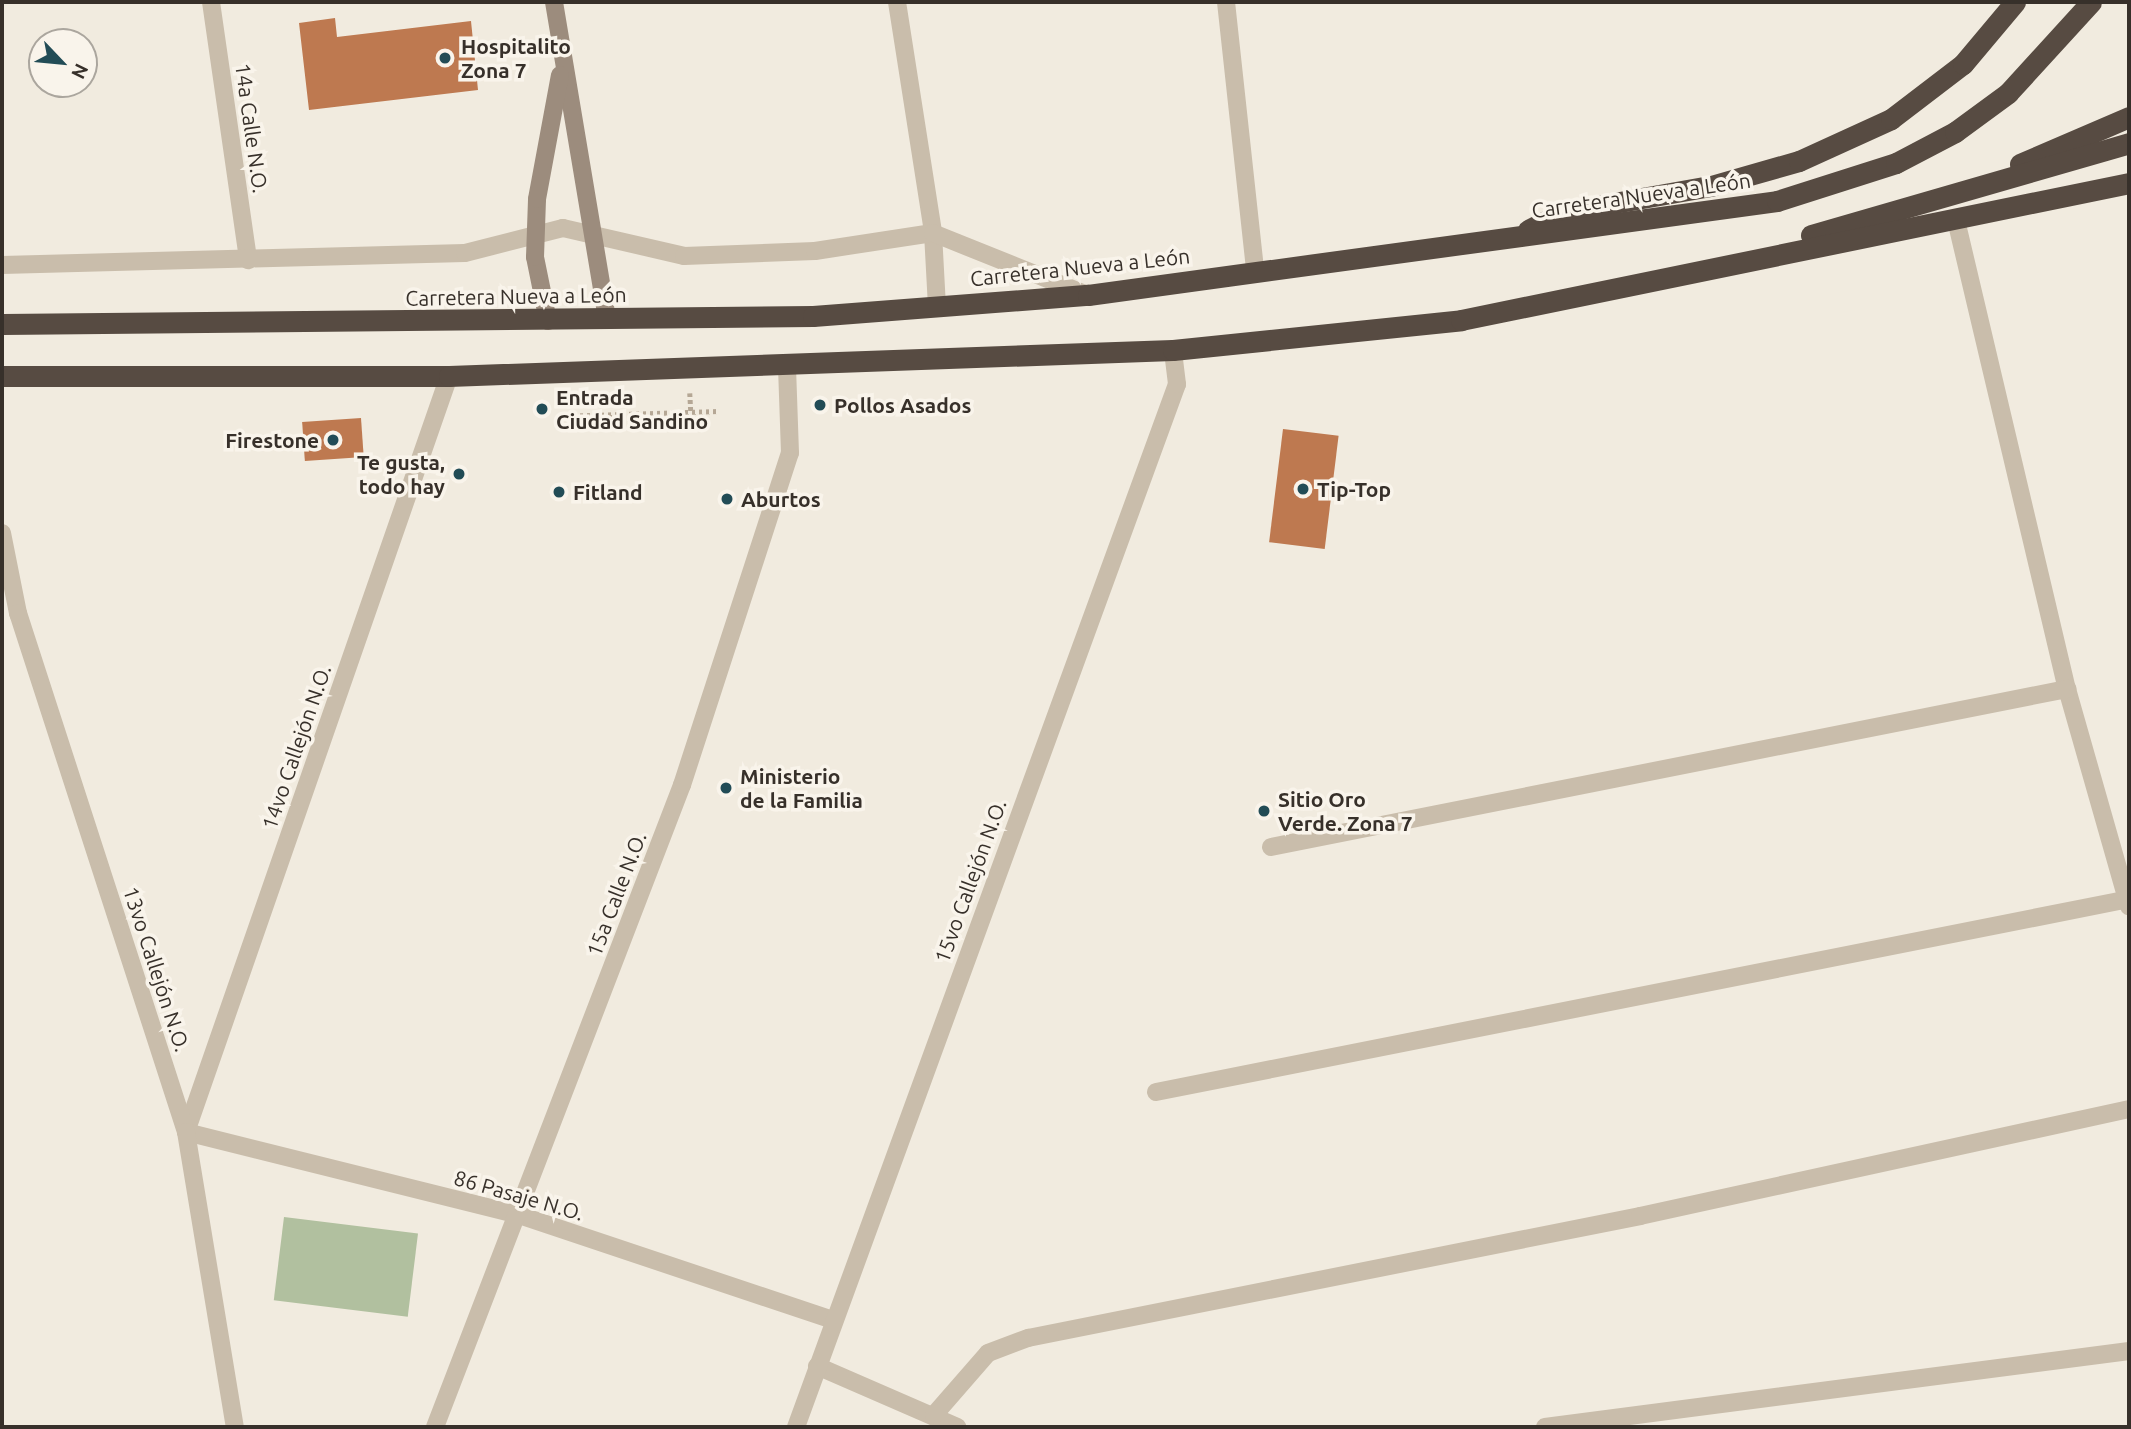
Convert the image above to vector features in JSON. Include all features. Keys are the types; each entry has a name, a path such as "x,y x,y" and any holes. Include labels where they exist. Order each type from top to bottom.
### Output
{"highway":[{"path":"1512,238 1563,212 1711,186 1800,162 1891,119 1963,64 2015,2"},
{"name":"Carretera Nueva a León","path":"2,324 607,320 937,307 1088,295 1255,270 1777,201 1896,163 1955,132 2008,93 2091,2"},
{"path":"1948,196 2129,117"},
{"path":"1626,284 1948,196 2129,143"},
{"path":"2,376 449,376 1172,350 1461,320 1626,284 1956,220 2129,183"}],"street":[{"name":"14a Calle N.O.","path":"211,2 248,260"},
{"path":"554,2 562,68 596,236 607,320"},
{"path":"897,2 933,233 937,307"},
{"path":"1226,2 1255,270"},
{"path":"548,321 535,236 540,165 562,68"},
{"path":"1156,1092 2129,901 2067,689 1956,220"},
{"path":"2,265 465,253 563,228 684,256 815,251 933,233 1088,295"},
{"name":"15vo Callejón N.O.","path":"796,1427 1177,384 1172,350"},
{"name":"15a Calle N.O.","path":"435,1427 519,1215 682,785 790,453 787,365"},
{"name":"14vo Callejón N.O.","path":"186,1132 449,376"},
{"name":"13vo Callejón N.O.","path":"2,533 18,613 186,1132 232,1427"},
{"path":"1270,847 2067,689"},
{"path":"934,1415 988,1353 1028,1338 1640,1216 2129,1109"},
{"name":"86 Pasaje N.O.","path":"186,1132 519,1215 833,1320"},
{"path":"1545,1427 2129,1351"},
{"path":"817,1366 957,1427"}],"path":[{"path":"680,421 559,426 559,416 719,411"}],"green space":[{"path":"284,1217 418,1233 408,1317 274,1300"}],"building":[{"path":"335,18 337,37 471,21 478,90 309,110 299,23"},
{"name":"Firestone","path":"361,418 364,457 305,461 302,422"},
{"name":"Tip-Top","path":"1283,429 1339,436 1325,549 1269,542"}],"place":[{"name":"Hospitalito Zona 7","path":"445,58"},
{"name":"Pollos Asados","path":"820,405"},
{"name":"Entrada Ciudad Sandino","path":"542,409"},
{"name":"Firestone","path":"333,440"},
{"name":"Te gusta, todo hay","path":"459,474"},
{"name":"Tip-Top","path":"1303,489"},
{"name":"Fitland","path":"559,492"},
{"name":"Aburtos","path":"727,499"},
{"name":"Ministerio de la Familia","path":"726,788"},
{"name":"Sitio Oro Verde. Zona 7","path":"1264,811"}]}
